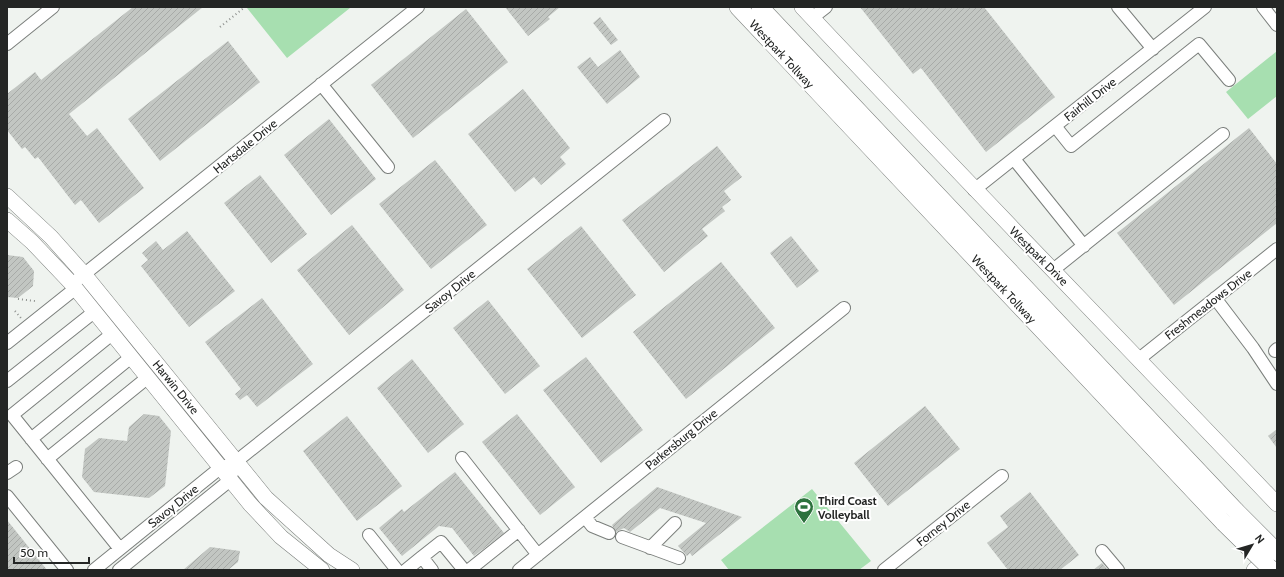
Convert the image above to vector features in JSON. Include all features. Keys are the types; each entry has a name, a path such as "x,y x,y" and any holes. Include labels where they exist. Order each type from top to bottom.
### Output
{"highway":[{"name":"Westpark Tollway","path":"738,7 1230,517 1277,552"},
{"name":"Westpark Tollway","path":"760,7 1230,517 1272,570"}],"main road":[{"name":"Westpark Drive","path":"802,7 974,190 1139,359 1277,504"},
{"name":"Harwin Drive","path":"7,196 51,237 84,274 266,498 329,555 352,570"},
{"name":"Harwin Drive","path":"7,220 32,242 74,286 229,480 281,537 323,570"},
{"path":"147,378 161,368"},
{"path":"1254,570 1277,552"},
{"path":"323,570 329,555"}],"street":[{"path":"7,44 53,7"},
{"name":"Hartsdale Drive","path":"7,343 74,286 84,274 418,7"},
{"path":"812,18 826,7"},
{"path":"1118,7 1153,49"},
{"name":"Fairhill Drive","path":"974,190 1205,7"},
{"path":"1263,7 1277,25"},
{"path":"1055,126 1071,146 1200,44 1229,80"},
{"path":"322,84 388,167"},
{"name":"Savoy Drive","path":"94,570 220,468 236,462 664,120"},
{"path":"1053,270 1223,134"},
{"path":"1014,159 1084,246"},
{"name":"Freshmeadows Drive","path":"1139,359 1277,249"},
{"path":"1215,298 1253,348 1277,384"},
{"name":"Parkersburg Drive","path":"519,570 844,308"},
{"path":"7,381 94,312"},
{"path":"112,334 12,415 120,549"},
{"path":"31,439 130,358"},
{"path":"47,459 147,378"},
{"path":"462,458 538,555"},
{"name":"Savoy Drive","path":"119,570 229,480 236,462"},
{"name":"Forney Drive","path":"884,570 1002,476"},
{"path":"7,496 67,570"},
{"path":"585,517 592,526 609,533"},
{"path":"650,548 675,523"},
{"path":"469,570 519,530"},
{"path":"369,535 397,570"},
{"path":"622,537 678,558"},
{"path":"406,570 441,542 464,570"},
{"path":"1102,551 1118,570"},
{"path":"422,557 432,570"}],"path":[{"path":"220,27 246,7"},
{"path":"18,299 35,301"},
{"path":"15,311 18,315"}],"green space":[{"path":"247,8 350,8 287,58"},
{"path":"1277,51 1277,96 1248,119 1226,92"},
{"name":"Third Coast Volleyball","path":"812,489 871,561 859,570 729,570 721,560"}],"building":[{"path":"133,7 203,7 69,114 87,136 97,128 144,188 99,223 81,200 75,205 38,157 35,159 25,147 22,149 7,130 7,94 35,72 41,80"},
{"path":"505,7 560,7 548,17 550,19 528,36"},
{"path":"860,7 984,7 1055,97 986,152 921,68 913,74"},
{"path":"466,9 508,62 413,138 371,85"},
{"path":"600,17 618,40 611,45 593,23"},
{"path":"228,41 260,82 160,161 128,119"},
{"path":"620,50 640,77 607,104 577,67 590,57 598,67"},
{"path":"523,89 570,148 560,157 566,164 541,185 534,177 515,192 468,134"},
{"path":"329,119 376,179 331,215 284,155"},
{"path":"1249,128 1277,164 1277,223 1174,305 1117,233"},
{"path":"717,146 742,177 724,191 731,200 722,207 725,211 702,229 708,236 664,272 622,220"},
{"path":"435,160 487,225 431,269 379,204"},
{"path":"260,175 307,234 271,263 224,203"},
{"path":"352,225 404,290 349,335 297,270"},
{"path":"581,226 636,295 582,338 527,269"},
{"path":"187,231 235,291 189,327 141,266 148,260 142,253 156,241 163,250"},
{"path":"791,236 819,271 797,288 770,253"},
{"path":"7,255 23,257 34,271 33,286 18,298 7,297"},
{"path":"721,262 775,328 686,399 633,332"},
{"path":"262,298 313,364 257,407 247,395 240,400 235,394 241,389 205,342"},
{"path":"488,300 540,366 505,394 453,328"},
{"path":"586,357 643,430 601,463 543,390"},
{"path":"412,359 464,424 428,453 377,388"},
{"path":"925,406 960,449 888,506 854,463"},
{"path":"144,414 159,416 171,431 165,486 149,498 94,492 82,477 85,449 99,438 127,441 129,427"},
{"path":"517,414 575,487 540,515 482,442"},
{"path":"347,416 402,486 357,521 303,451"},
{"path":"1277,429 1277,448 1268,436"},
{"path":"455,472 504,533 474,556 452,528 439,526 402,556 379,528 402,509 404,512"},
{"path":"657,487 742,517 692,556 690,553 687,556 678,546 706,523 660,508 630,532 624,528 616,532 612,525"},
{"path":"1030,492 1079,555 1060,570 1008,570 987,543 1008,527 1000,516"},
{"path":"7,520 47,570 7,570"},
{"path":"210,547 240,551 238,562 228,570 183,570"},
{"path":"1102,563 1108,570 1093,570"}],"place":[{"name":"Third Coast Volleyball","path":"804,524"}]}
